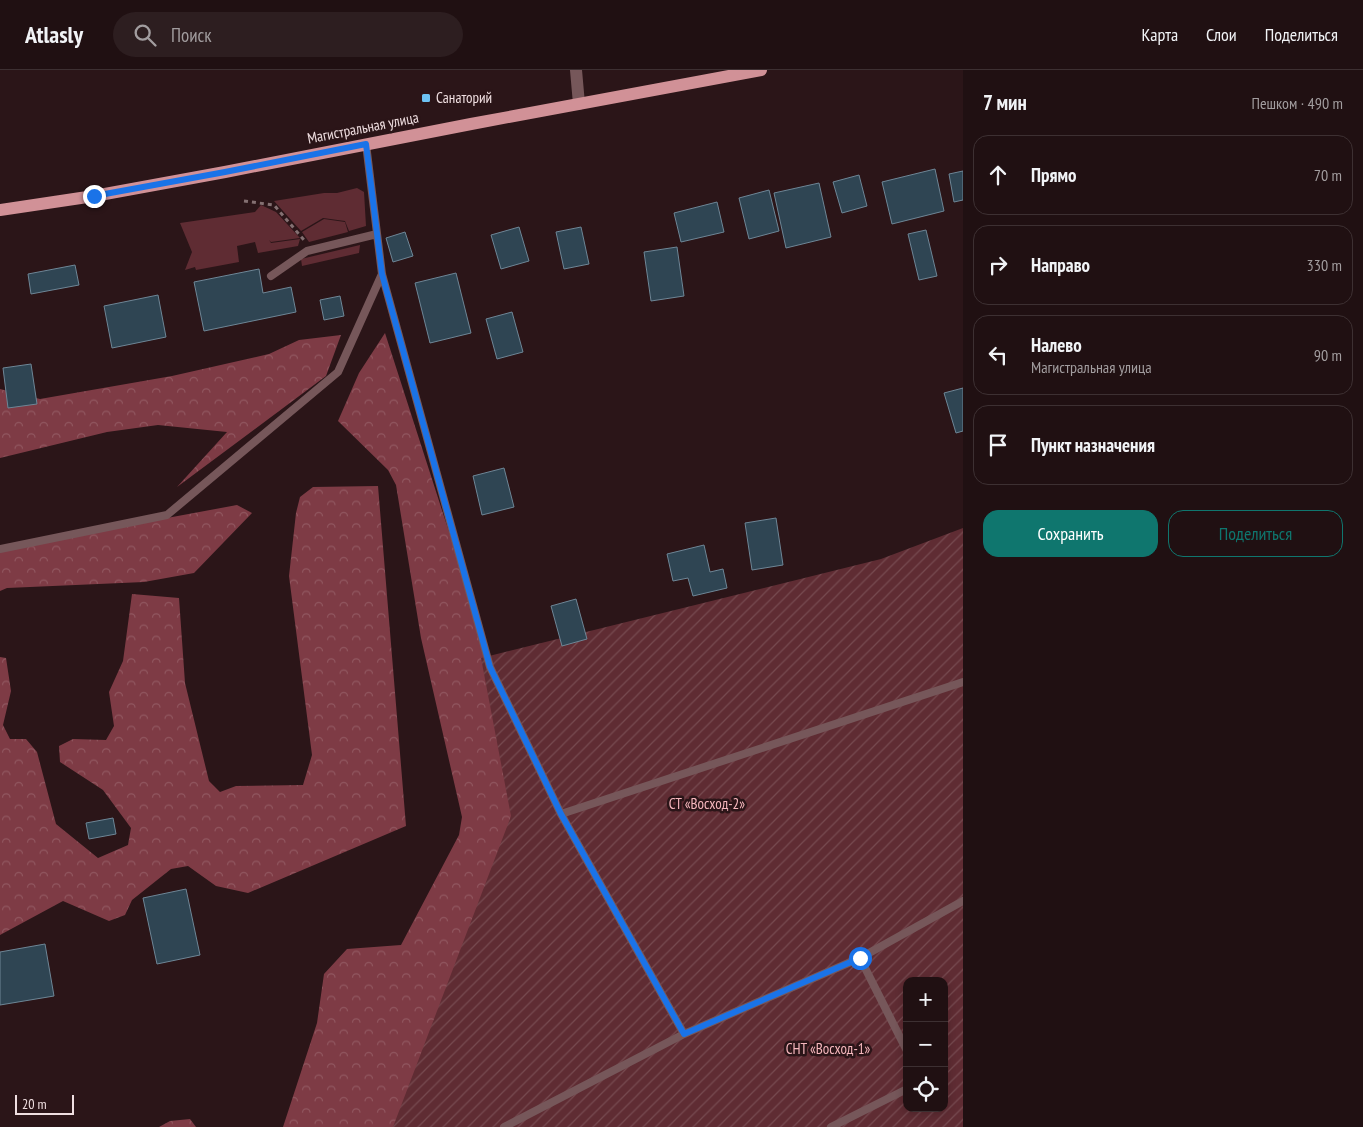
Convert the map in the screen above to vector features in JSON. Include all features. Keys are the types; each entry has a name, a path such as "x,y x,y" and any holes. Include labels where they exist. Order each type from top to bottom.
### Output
{"main road":[{"name":"Магистральная улица","path":"0,210 94,196 225,172 762,70"}],"street":[{"path":"576,70 579,104"}],"lane":[{"path":"366,144 382,274 490,667 561,814 684,1034"},
{"path":"271,276 308,251 377,234"},
{"path":"0,550 167,515 338,372 382,274"},
{"path":"561,814 963,682"},
{"path":"504,1127 684,1034 860,958 963,901"},
{"path":"860,958 903,1044"},
{"path":"831,1127 903,1091"}],"path":[{"path":"244,201 274,205 313,250"}],"green space":[{"path":"357,188 364,192 366,226 349,231 345,221 323,218 301,231 274,201 324,193 337,193"},
{"path":"261,205 276,212 300,238 271,242 269,240 271,243 300,239 298,246 258,253 255,242 237,246 239,262 196,270 195,267 185,270 192,252 180,223 255,212"},
{"path":"324,219 345,222 348,232 309,242 302,232"},
{"path":"360,245 359,253 302,266 301,259"},
{"path":"385,333 534,796 414,1127 283,1127 317,1023 324,974 347,949 401,945 459,835 462,817 421,638 396,485 388,470 338,421 359,373"},
{"path":"341,335 326,376 177,487 227,432 158,425 107,432 0,458 0,389 40,399 172,376 269,354 299,340"},
{"path":"378,486 406,826 248,893 216,886 188,866 171,869 132,900 125,915 109,921 63,901 0,935 0,657 6,658 11,691 3,725 10,739 26,739 37,752 56,824 98,858 128,845 131,828 103,790 60,762 59,746 73,739 106,740 114,726 109,692 123,661 132,594 179,598 185,683 209,781 220,792 236,786 303,785 312,755 289,576 296,513 300,497 313,487"},
{"path":"237,505 252,513 194,573 144,582 7,588 0,591 0,549"},
{"name":"СТ «Восход-2»","path":"963,528 963,1127 393,1127 511,816 481,658 881,559"},
{"path":"190,1119 196,1127 159,1127 170,1121"}],"building":[{"path":"935,169 944,211 892,224 882,182"},
{"path":"963,171 963,200 954,202 949,174"},
{"path":"859,175 867,206 842,213 833,182"},
{"path":"819,183 831,237 786,248 774,193"},
{"path":"769,190 779,231 749,239 739,198"},
{"path":"717,202 724,232 681,242 674,213"},
{"path":"519,227 529,261 501,269 491,235"},
{"path":"581,227 589,264 564,269 556,232"},
{"path":"926,230 937,276 919,280 908,234"},
{"path":"405,232 413,256 393,262 386,238"},
{"path":"677,247 684,296 651,301 644,252"},
{"path":"75,265 79,285 31,294 28,274"},
{"path":"259,269 263,293 291,287 296,312 204,331 194,282"},
{"path":"456,273 471,333 430,343 415,283"},
{"path":"158,295 166,337 112,348 104,306"},
{"path":"340,296 344,316 324,320 320,300"},
{"path":"512,312 523,352 497,359 486,319"},
{"path":"31,364 37,404 8,408 3,368"},
{"path":"963,388 963,431 956,433 944,393"},
{"path":"504,468 514,507 482,515 473,476"},
{"path":"776,518 783,565 752,570 745,523"},
{"path":"704,545 710,572 723,569 727,588 693,596 688,578 673,581 667,554"},
{"path":"576,599 587,639 562,646 551,606"},
{"path":"113,818 116,834 89,839 86,823"},
{"path":"186,889 200,955 157,964 143,898"},
{"path":"45,944 54,996 0,1005 0,952"}],"place":[{"name":"Санаторий","path":"426,98"}],"route":[{"path":"94,196 366,144 382,274 490,667 561,814 684,1034 860,958"}],"park label":[{"name":"СНТ «Восход-1»","path":"828,1049"}]}
